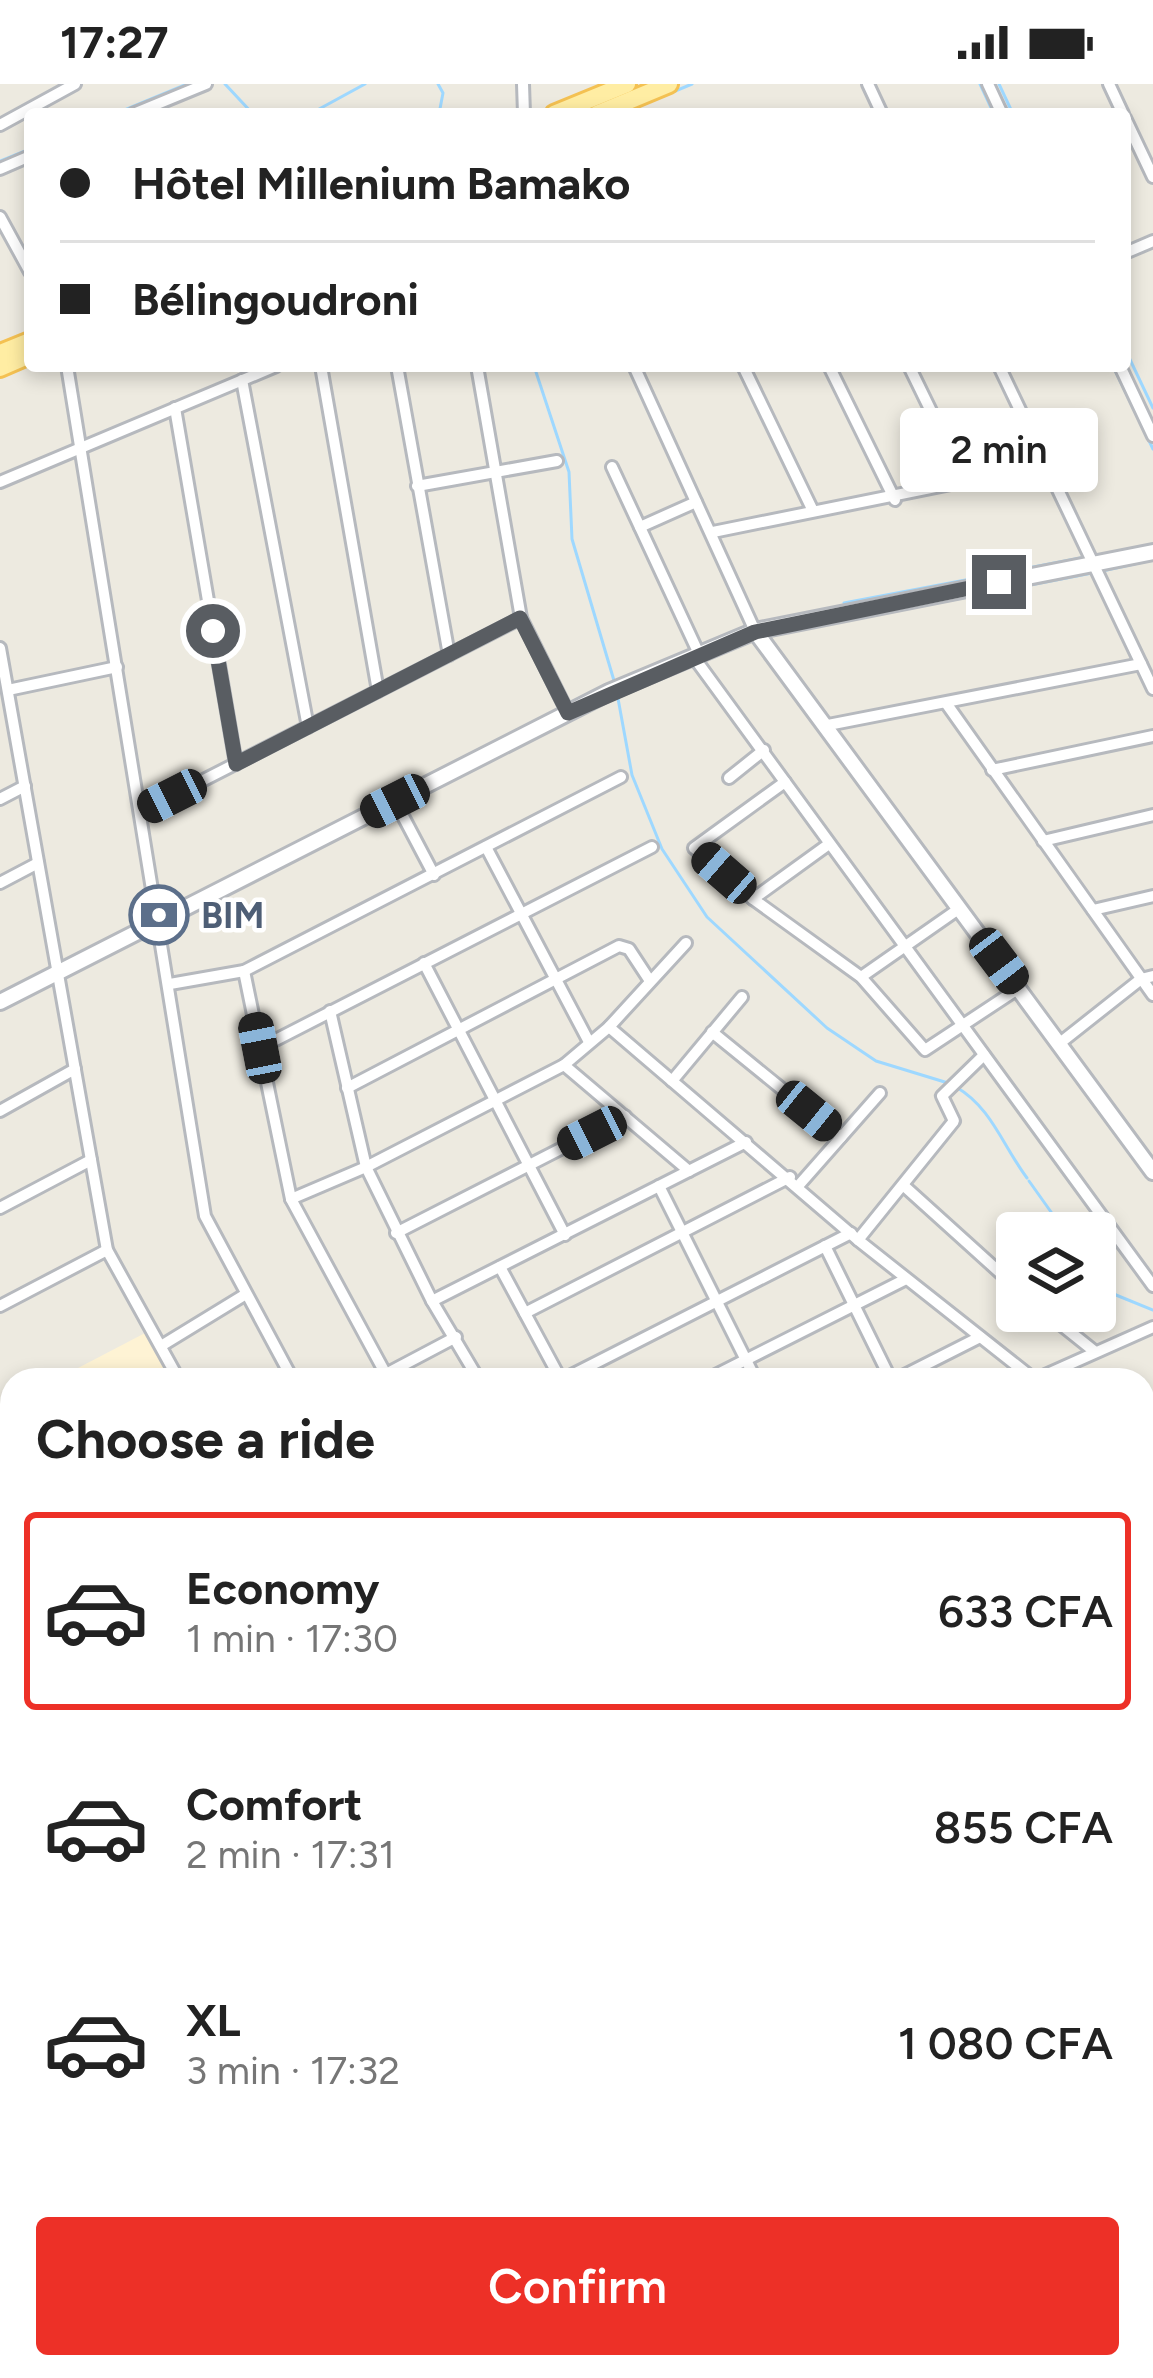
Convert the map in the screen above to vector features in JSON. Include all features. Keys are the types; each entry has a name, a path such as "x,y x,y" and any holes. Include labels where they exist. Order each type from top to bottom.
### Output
{"main road":[{"path":"569,108 627,84"},
{"path":"611,108 669,84"}],"street":[{"path":"31,108 75,84"},
{"path":"148,108 206,84"},
{"path":"1111,88 1129,84"},
{"path":"1131,129 1153,177"},
{"path":"0,218 3,232 24,247"},
{"path":"68,372 205,1216 286,1368"},
{"path":"0,482 261,372"},
{"path":"322,372 378,691"},
{"path":"398,372 449,655"},
{"path":"478,372 520,618 568,713"},
{"path":"637,372 755,632 1153,1172"},
{"path":"746,372 813,511"},
{"path":"832,372 895,500"},
{"path":"912,372 966,483"},
{"path":"1002,372 1153,688"},
{"path":"1123,372 1153,436"},
{"path":"242,380 308,727"},
{"path":"175,409 236,764"},
{"path":"417,486 557,461"},
{"path":"713,532 895,500 1045,465"},
{"path":"613,467 696,655 1153,1286"},
{"path":"640,527 696,502"},
{"path":"0,1002 609,692 696,655 755,632 1153,552"},
{"path":"141,812 520,618"},
{"path":"0,651 107,1250 173,1368"},
{"path":"828,725 1141,664"},
{"path":"8,690 117,667"},
{"path":"946,703 1147,978 1153,995"},
{"path":"992,770 1153,736"},
{"path":"729,778 764,750"},
{"path":"170,984 244,971 621,777"},
{"path":"785,782 694,848 753,899 861,977 925,1050 1019,988"},
{"path":"0,799 25,786"},
{"path":"395,801 434,875"},
{"path":"1043,841 1153,815"},
{"path":"753,899 830,844"},
{"path":"487,847 589,1042"},
{"path":"260,1048 652,847"},
{"path":"0,883 38,863"},
{"path":"1093,910 1153,896"},
{"path":"861,977 959,908"},
{"path":"291,1198 366,1167 564,1064 609,1028 686,943"},
{"path":"347,1088 619,946 628,949 650,981"},
{"path":"424,963 565,1234"},
{"path":"244,971 291,1198 382,1368"},
{"path":"1060,1043 1147,978"},
{"path":"671,1082 742,997"},
{"path":"330,1011 366,1167 396,1233 473,1368"},
{"path":"609,1028 794,1181 854,1237 1020,1368"},
{"path":"712,1032 841,1137"},
{"path":"586,1368 825,1246 854,1237 954,1121 942,1096 984,1055"},
{"path":"564,1064 689,1172"},
{"path":"0,1111 75,1069"},
{"path":"525,1313 794,1181 880,1093"},
{"path":"396,1233 625,1116"},
{"path":"432,1300 746,1142"},
{"path":"0,1208 92,1160"},
{"path":"903,1185 996,1269"},
{"path":"659,1186 750,1368"},
{"path":"825,1246 887,1368"},
{"path":"0,1306 107,1250"},
{"path":"500,1267 555,1368"},
{"path":"730,1368 906,1279"},
{"path":"161,1346 246,1294"},
{"path":"1059,1368 1153,1327"},
{"path":"1070,1332 1094,1351"},
{"path":"403,1368 456,1337"},
{"path":"917,1368 980,1337"}],"shaded area":[{"path":"147,1332 167,1368 78,1368"}],"waterway":[{"path":"129,108 187,84"},
{"path":"225,84 247,108"},
{"path":"321,108 365,84"},
{"path":"438,84 443,93 440,108"},
{"path":"634,108 692,84"},
{"path":"980,84 991,108"},
{"path":"999,84 1010,108"},
{"path":"0,161 24,151"},
{"path":"1131,362 1153,408"},
{"path":"536,372 569,472 572,539 615,684"},
{"path":"1116,372 1153,449"},
{"path":"1137,548 1153,545"},
{"path":"1096,556 1128,550"},
{"path":"844,603 1086,557"},
{"path":"1102,571 1153,560"},
{"path":"869,616 1092,573"},
{"path":"617,693 632,775 662,849 707,917 827,1028 876,1061 948,1083"},
{"path":"956,1087 988,1116 1027,1178"},
{"path":"1029,1181 1051,1212"},
{"path":"1116,1295 1153,1310"}],"place":[{"name":"BIM","path":"159,915"}],"route":[{"path":"213,631 236,764 520,618 568,713 755,632 999,582"}]}
